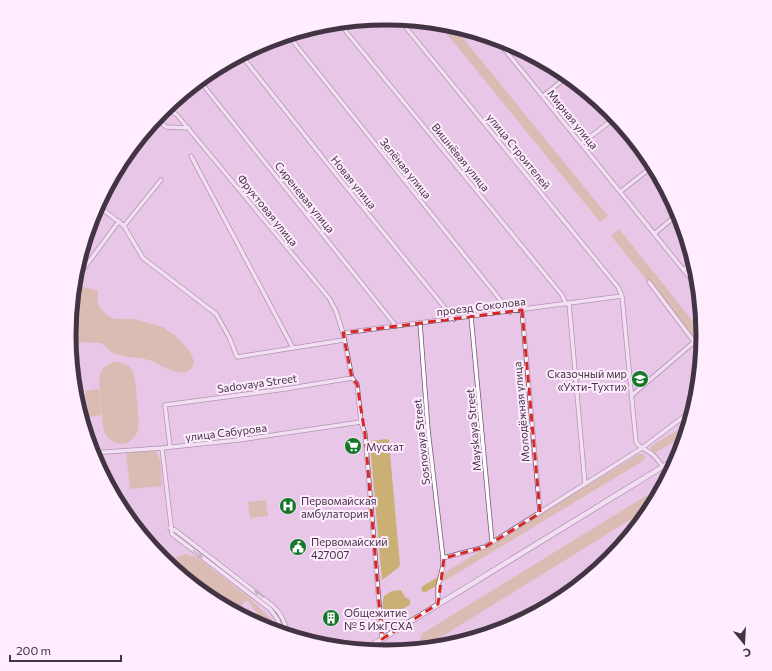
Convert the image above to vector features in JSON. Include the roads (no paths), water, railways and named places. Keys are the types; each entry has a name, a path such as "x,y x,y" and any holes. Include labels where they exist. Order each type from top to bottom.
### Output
{"street":[{"name":"улица Строителей","path":"405,26 618,287 622,296"},
{"name":"Вишнёвая улица","path":"343,28 562,295 567,304"},
{"name":"Зелёная улица","path":"292,40 510,312"},
{"name":"Мирная улица","path":"504,49 692,280"},
{"name":"Новая улица","path":"245,59 454,319"},
{"path":"543,96 563,80"},
{"name":"Сиреневая улица","path":"203,85 396,326"},
{"name":"Фруктовая улица","path":"171,111 177,115 189,128 329,298 336,311 343,333 352,378 357,384 361,422 365,434 382,639"},
{"path":"581,144 611,121"},
{"path":"161,122 166,127 189,128"},
{"path":"191,156 293,348"},
{"path":"620,192 649,170"},
{"path":"124,226 161,180"},
{"path":"103,209 124,226 143,258 216,314 229,337 237,357 344,340"},
{"path":"654,234 673,218"},
{"path":"82,271 119,221"},
{"path":"683,270 689,265"},
{"path":"649,282 696,344"},
{"name":"проезд Соколова","path":"343,333 622,296"},
{"path":"622,296 636,442 639,447 655,457 665,471"},
{"path":"567,304 585,484"},
{"name":"Молодёжная улица","path":"522,310 540,513"},
{"name":"Mayskaya Street","path":"471,316 492,542"},
{"name":"Sosnovaya Street","path":"420,323 429,435 443,566"},
{"path":"631,396 694,342"},
{"name":"Sadovaya Street","path":"170,447 165,405 352,378"},
{"path":"443,558 480,549 492,542 642,448 686,415"},
{"name":"улица Сабурова","path":"98,452 239,440 361,422"},
{"path":"162,448 170,528 172,534 270,609 278,620 280,628"},
{"path":"371,645 669,462"},
{"path":"170,528 175,530 273,606 283,618 287,630"},
{"path":"438,604 438,586 443,566 451,556"}],"place":[{"name":"Сказочный мир «Ухти-Тухти»","path":"640,379"},
{"name":"Мускат","path":"353,446"},
{"name":"Первомайская амбулатория","path":"288,506"},
{"name":"Первомайский 427007","path":"298,547"},
{"name":"Общежитие № 5 ИжГСХА","path":"331,618"}]}
